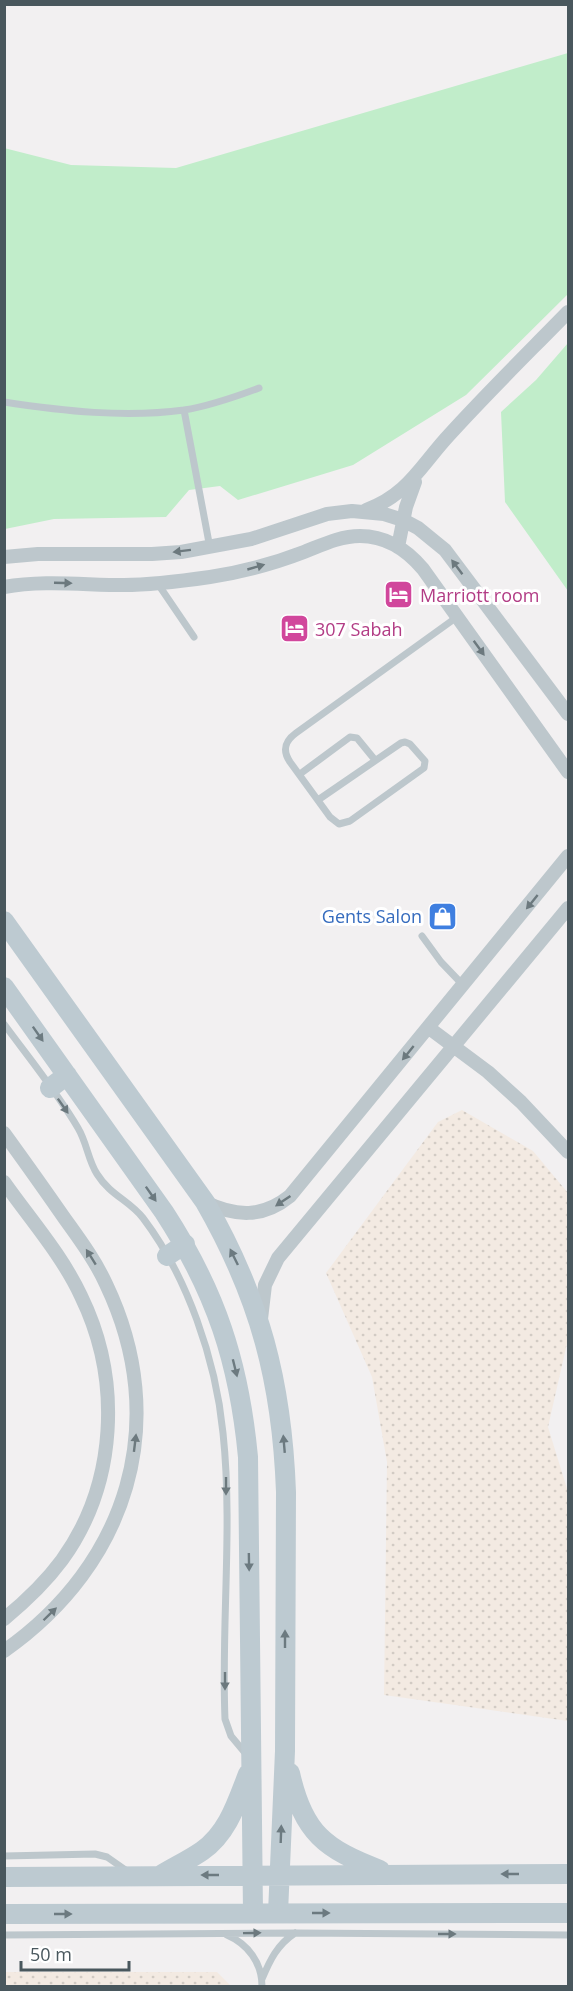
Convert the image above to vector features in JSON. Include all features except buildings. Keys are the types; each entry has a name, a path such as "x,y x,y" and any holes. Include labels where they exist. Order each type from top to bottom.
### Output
{"street":[{"path":"364,511 378,506 402,491 449,435 568,312"},
{"path":"398,546 410,494 421,470"},
{"path":"4,557 38,554 152,554 210,548 251,539 327,514 364,511 384,514 403,520 432,538 445,550 568,714"},
{"path":"4,586 36,583 122,585 214,577 274,562 346,537 374,537 398,546 416,561 568,772"},
{"path":"205,1203 230,1212 258,1212 267,1211 290,1196 568,856"},
{"path":"260,1324 264,1285 278,1258 568,908"},
{"path":"4,921 205,1203 236,1262 260,1324 276,1386 285,1449 285,1751 278,1913"},
{"path":"4,987 185,1244 202,1277 223,1329 238,1383 245,1420 248,1457 253,1913"},
{"path":"429,1028 505,1087 568,1152"},
{"path":"50,1088 67,1075"},
{"path":"4,1133 92,1257 106,1282 129,1344 137,1392 137,1421 129,1478 113,1523 95,1558 60,1604 40,1624 4,1651"},
{"path":"4,1182 81,1294 100,1346 109,1401 109,1429 105,1457 96,1493 81,1527 62,1559 45,1581 4,1619"},
{"path":"166,1256 185,1244"},
{"path":"285,1751 296,1798 314,1831 342,1855 391,1875"},
{"path":"159,1876 203,1850 223,1830 231,1818 251,1763"},
{"path":"4,1877 568,1874"},
{"path":"4,1914 568,1913"}],"lane":[{"path":"4,402 89,412 183,410 223,401 259,388"},
{"path":"183,410 210,548"},
{"path":"158,583 194,637"},
{"path":"318,800 405,742 413,747 425,761 426,765 422,771 345,824 339,824 334,822 318,800 300,774 285,754 285,746 289,738 457,617"},
{"path":"300,774 350,737 357,738 375,760"},
{"path":"422,936 463,986"},
{"path":"4,1024 82,1134 90,1162 96,1173 113,1194 143,1218 166,1256 198,1323 218,1395 226,1468 225,1719 231,1736 251,1763"},
{"path":"4,1856 95,1854 107,1857 134,1876"},
{"path":"262,1983 273,1954 287,1938 296,1933"},
{"path":"4,1935 296,1933 568,1935"},
{"path":"225,1934 244,1945 251,1953 262,1983"}],"green space":[{"path":"568,53 568,294 466,395 353,465 238,500 220,486 189,490 166,517 54,519 5,529 4,148 71,165 176,168"},
{"path":"568,343 568,591 505,502 501,412 536,380"}],"sand":[{"path":"462,1110 533,1151 568,1193 568,1339 548,1427 568,1492 568,1721 384,1695 387,1462 372,1377 326,1273 438,1122"},
{"path":"5,1972 217,1972 231,1986 5,1986"}],"place":[{"name":"Marriott room","path":"399,595"},
{"name":"307 Sabah","path":"294,629"},
{"name":"Gents Salon","path":"443,916"}]}
